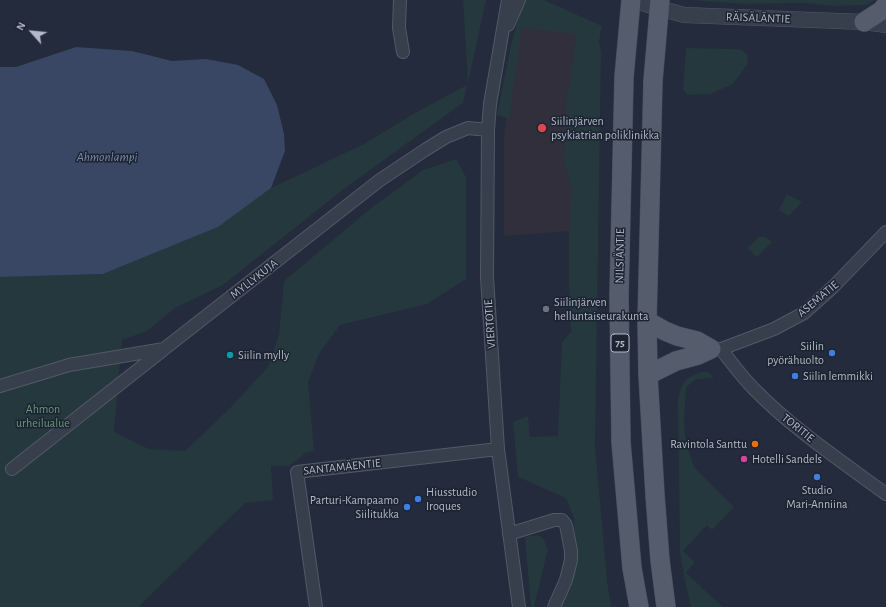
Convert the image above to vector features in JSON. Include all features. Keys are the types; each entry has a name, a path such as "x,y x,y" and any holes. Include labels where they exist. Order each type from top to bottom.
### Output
{"main road":[{"name":"NILSIÄNTIE","path":"631,0 624,77 619,297 621,442 632,568 639,607"},
{"path":"660,0 653,81 647,321 648,374 655,495 660,560 666,607"},
{"path":"864,22 882,11 886,5"},
{"path":"647,321 678,336 697,341 716,349"},
{"path":"648,374 676,362 716,349"}],"street":[{"path":"400,0 400,28 403,52"},
{"name":"VIERTOTIE","path":"508,0 490,104 488,130 487,277 498,449 519,607"},
{"name":"VIERTOTIE","path":"501,40 519,0"},
{"name":"RÄISÄLÄNTIE","path":"631,0 684,15 864,22 886,25"},
{"name":"MYLLYKUJA","path":"0,386 69,364 164,349 380,180 421,152 446,137 468,128 488,130"},
{"name":"ASEMATIE","path":"716,349 774,329 804,313 833,287 886,232"},
{"path":"12,469 164,349"},
{"name":"TORITIE","path":"716,349 781,415 886,494"},
{"name":"SANTAMÄENTIE","path":"316,607 297,472 498,449"},
{"path":"509,534 554,520 562,520 566,525 571,560 566,580 554,607"}],"shaded area":[{"path":"545,21 581,33 578,229 504,236 504,137 517,30"}],"green space":[{"path":"463,0 486,0 468,83"},
{"path":"526,0 544,0 602,26 599,42 601,52 595,446 607,581 611,607 561,607 576,563 574,518 566,498 518,477 513,422 528,416 530,437 558,436 562,342 571,332 569,231 572,187 564,162 567,97 577,34 522,28 509,119 497,115 511,45 521,9"},
{"path":"692,0 875,0 866,5 835,6 805,3 744,4"},
{"path":"686,48 742,50 747,55 748,63 733,84 710,94 687,95 683,90"},
{"name":"Ahmon urheilualue","path":"467,85 463,103 349,185 223,285 175,308 147,331 122,340 114,432 149,449 185,451 231,407 268,367 279,335 284,281 370,209 423,170 456,159 466,177 466,279 427,304 340,325 319,354 308,382 314,451 307,452 289,466 271,466 273,500 245,503 138,607 0,607 0,277 103,274 218,227 271,188 364,144 415,113"},
{"path":"787,194 802,202 789,216 779,210"},
{"path":"759,237 769,239 772,242 757,257 747,248"},
{"path":"702,372 709,372 714,379 694,380 686,388 684,422 686,444 694,467 734,507 712,530 707,525 683,551 695,562 686,573 723,607 691,607 680,551 678,401 680,390 684,382"},
{"path":"538,535 543,538 548,549 534,607 531,607 525,537"}],"water":[{"name":"Ahmonlampi","path":"76,47 132,51 172,61 206,59 238,65 264,79 277,105 284,134 285,151 271,188 218,227 103,274 0,277 0,67 16,67"}],"place":[{"name":"Siilinjärven psykiatrian poliklinikka","path":"542,128"},
{"name":"Siilinjärven helluntaiseurakunta","path":"546,309"},
{"name":"Siilin pyörähuolto","path":"832,353"},
{"name":"Siilin mylly","path":"230,355"},
{"name":"Siilin lemmikki","path":"795,376"},
{"name":"Ravintola Santtu","path":"755,444"},
{"name":"Hotelli Sandels","path":"744,459"},
{"name":"Studio Mari-Anniina","path":"817,477"},
{"name":"Hiusstudio Iroques","path":"418,499"},
{"name":"Parturi-Kampaamo Siilitukka","path":"407,507"}]}
